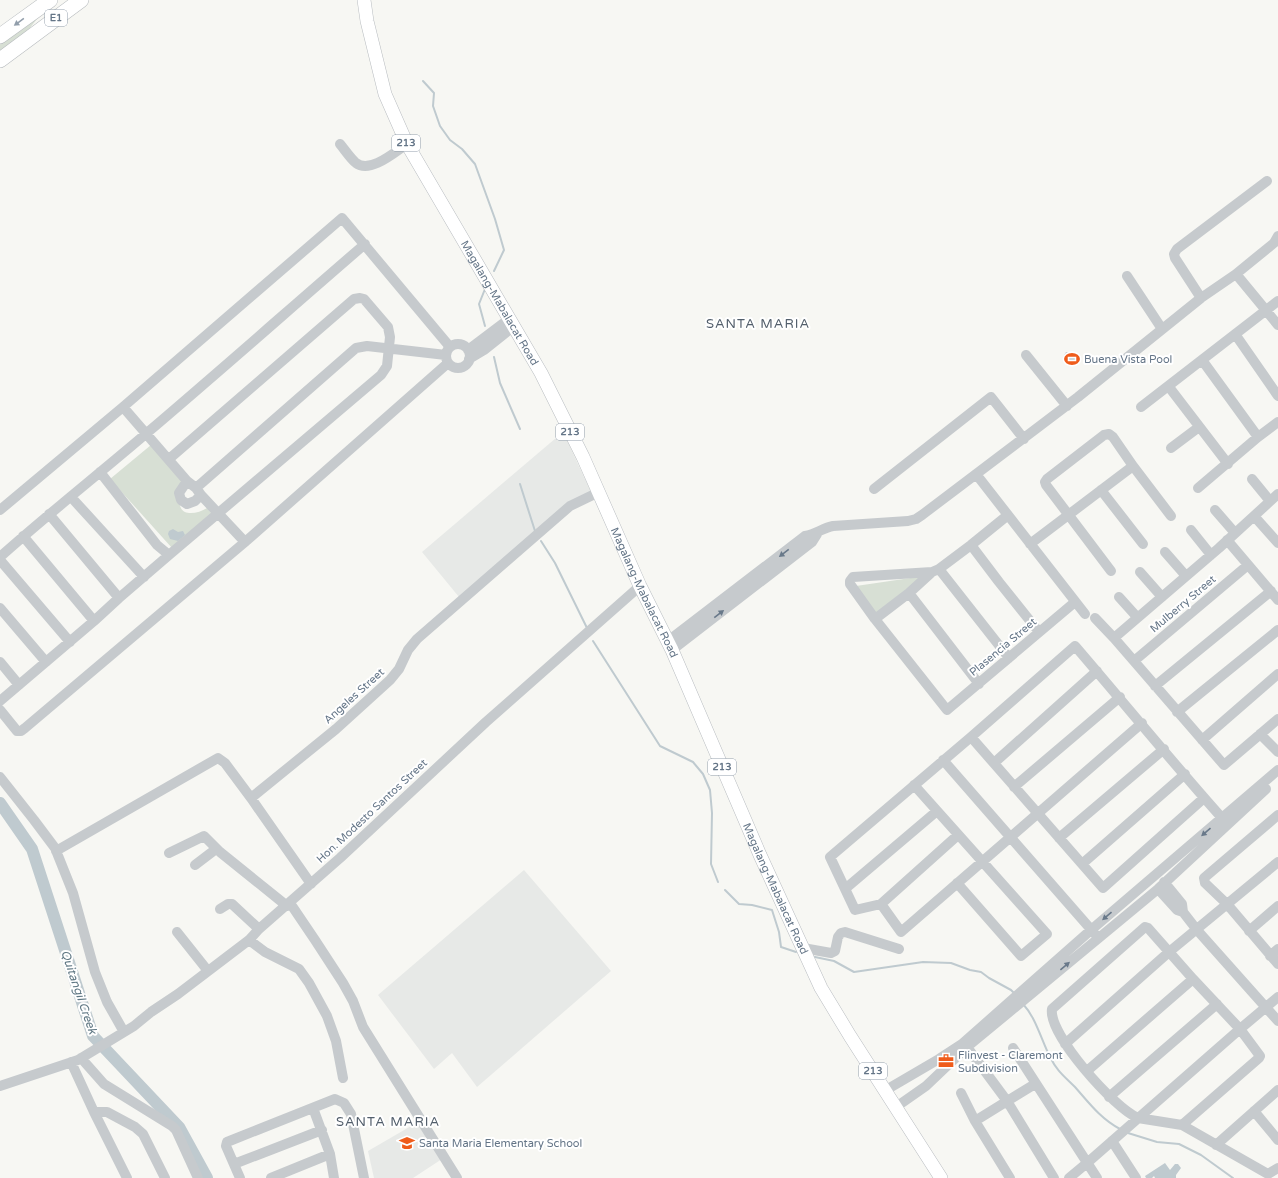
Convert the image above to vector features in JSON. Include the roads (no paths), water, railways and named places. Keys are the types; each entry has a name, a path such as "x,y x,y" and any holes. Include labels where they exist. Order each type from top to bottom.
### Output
{"highway":[{"name":"E1","path":"0,36 50,0"},
{"name":"E1","path":"0,60 81,0"}],"main road":[{"name":"Magalang-Mabalacat Road","path":"364,0 367,21 385,94 407,144 489,283 508,325 541,373 599,492 640,586 670,646 760,854 821,988 850,1036 942,1178"}],"street":[{"path":"340,144 357,164 367,167 383,160 407,144"},
{"path":"1201,298 1175,258 1174,254 1177,249 1267,181"},
{"path":"0,510 123,407 342,218 365,244 448,355 454,367 465,366 469,355"},
{"path":"670,646 806,536 817,534 825,528 833,526 916,519 1067,406 1201,298 1236,274 1274,243 1278,236"},
{"path":"0,557 49,514 147,433 365,244"},
{"path":"1236,274 1266,312 1278,324"},
{"path":"1127,276 1162,328"},
{"path":"0,701 70,642 168,555 219,514 381,375 386,366 390,337 388,327 364,300 360,298 354,299 169,459"},
{"path":"1141,407 1169,387 1235,334 1266,312 1278,301"},
{"path":"469,355 484,350 508,325"},
{"path":"1235,334 1278,396"},
{"path":"0,710 17,731 21,731 25,728 245,542 448,355 454,345 462,345 469,355"},
{"path":"187,481 179,493 181,500 187,504 195,500 198,492 356,348 368,346 448,355"},
{"path":"1026,355 1067,406"},
{"path":"1202,360 1258,437"},
{"path":"1169,387 1228,464"},
{"path":"874,489 988,393 1024,439"},
{"path":"123,407 187,481 245,542"},
{"path":"1198,488 1278,422"},
{"path":"1171,448 1199,427"},
{"path":"1111,571 1046,485 1045,482 1047,479 1104,435 1109,434 1113,437 1171,516"},
{"path":"1030,544 1133,466"},
{"path":"100,472 157,545 168,555"},
{"path":"976,474 1085,614"},
{"path":"1114,638 1211,555 1274,498 1252,479"},
{"path":"1101,490 1143,544"},
{"name":"Angeles Street","path":"251,798 336,729 390,680 399,669 408,650 422,634 570,506 599,492"},
{"path":"71,497 144,577"},
{"path":"1215,510 1235,533"},
{"path":"49,514 119,598"},
{"path":"936,571 851,578 850,584 875,619 1008,515"},
{"path":"1254,516 1278,543"},
{"path":"1191,530 1211,555"},
{"path":"23,536 94,621"},
{"path":"1227,540 1278,600"},
{"path":"971,545 1039,632"},
{"path":"1165,552 1186,576"},
{"path":"0,560 70,642"},
{"name":"Mulberry Street","path":"1134,661 1248,565"},
{"path":"936,571 1009,658"},
{"path":"1140,572 1162,596"},
{"name":"Hon. Modesto Santos Street","path":"0,1086 71,1062 86,1055 134,1026 249,940 259,929 340,858 486,722 640,586"},
{"path":"1155,686 1271,591"},
{"path":"908,593 979,684"},
{"path":"1119,596 1137,617"},
{"name":"Plasencia Street","path":"875,619 947,710 1075,602"},
{"path":"0,608 46,662"},
{"path":"1095,618 1224,765 1278,719"},
{"path":"1177,712 1278,630"},
{"path":"958,835 881,904 855,910 830,857 943,760 971,738 1075,646 1222,818"},
{"path":"0,662 19,685"},
{"path":"994,763 1097,671"},
{"path":"1202,740 1278,674"},
{"path":"1014,787 1120,697"},
{"path":"881,904 901,932 1142,723"},
{"path":"1260,734 1278,752"},
{"path":"971,738 1103,888 1204,798"},
{"path":"1059,838 1164,749"},
{"path":"56,851 218,758 225,763 251,798 311,884"},
{"path":"943,760 1095,934"},
{"path":"896,1107 926,1086 965,1045 1095,934 1222,818 1278,770"},
{"path":"1082,864 1185,774"},
{"path":"0,777 56,851 73,893 95,972 107,1002 124,1032"},
{"path":"1095,934 1161,886 1278,778"},
{"path":"914,785 1047,934 1021,956 958,883"},
{"path":"845,889 937,811"},
{"path":"1278,815 1204,878 1205,883 1227,904 1249,931 1274,952 1278,964"},
{"path":"169,853 204,836 216,848 288,904 315,940 343,983 353,1000 363,1027 457,1178"},
{"path":"195,865 216,848"},
{"path":"1065,1044 1170,952 1278,862"},
{"path":"1161,886 1176,910 1183,912 1196,930 1278,1021"},
{"path":"220,909 228,904 232,904 259,929"},
{"path":"1249,931 1278,906"},
{"path":"1182,1125 1260,1056 1240,1029 1148,928 1145,927 1052,1009 1052,1016 1065,1044 1109,1097 1131,1115 1138,1118 1182,1125 1268,1174 1278,1168"},
{"path":"177,932 208,971"},
{"path":"803,948 830,953 834,951 838,937 841,933 845,932 899,949"},
{"path":"249,940 265,952 298,969 309,983 327,1016 336,1041 343,1078"},
{"path":"1087,1072 1193,979"},
{"path":"1069,1178 1278,997"},
{"path":"1109,1097 1217,1004"},
{"path":"886,1090 965,1045"},
{"path":"965,1045 1007,1101 1054,1178"},
{"path":"1012,1048 1097,1178"},
{"path":"86,1055 104,1084 172,1126 176,1130 198,1178"},
{"path":"71,1062 127,1178"},
{"path":"903,1079 913,1095"},
{"path":"975,1121 1035,1084"},
{"path":"1216,1145 1278,1090"},
{"path":"961,1093 975,1121 1010,1178"},
{"path":"240,1178 226,1146 226,1142 335,1099 344,1103 351,1114 364,1178"},
{"path":"314,1108 330,1154 334,1178"},
{"path":"1254,1111 1278,1140"},
{"path":"94,1112 107,1112 135,1127 143,1134 165,1178"},
{"path":"234,1164 322,1130"},
{"path":"1114,1139 1136,1178"},
{"path":"271,1178 330,1154"}],"waterway":[{"path":"423,81 434,93 433,106 440,126 450,140 462,149 475,164 495,219 504,250 494,271"},
{"path":"485,289 479,304 485,326"},
{"path":"494,357 500,383 520,429"},
{"path":"520,484 535,531"},
{"path":"541,541 555,563 587,628"},
{"path":"593,641 660,746 693,762 703,774 710,790 712,813 711,864 718,882"},
{"name":"Quitangil Creek","path":"0,803 32,849 93,1036 179,1127 207,1178"},
{"path":"725,890 739,904 752,905 772,910 779,932 781,947 796,952"},
{"path":"815,957 834,961 854,972 923,962 951,963 970,970 981,972 1014,993"},
{"path":"1023,1004 1028,1010 1050,1057 1058,1070 1101,1116 1120,1129"},
{"path":"1128,1133 1157,1142 1179,1144 1201,1155 1233,1178"}],"place":[{"name":"Buena Vista Pool","path":"1072,359"},
{"name":"Flinvest - Claremont Subdivision","path":"946,1061"},
{"name":"Santa Maria Elementary School","path":"407,1143"}],"district":[{"name":"SANTA MARIA","path":"758,324"},
{"name":"SANTA MARIA","path":"388,1122"}]}
